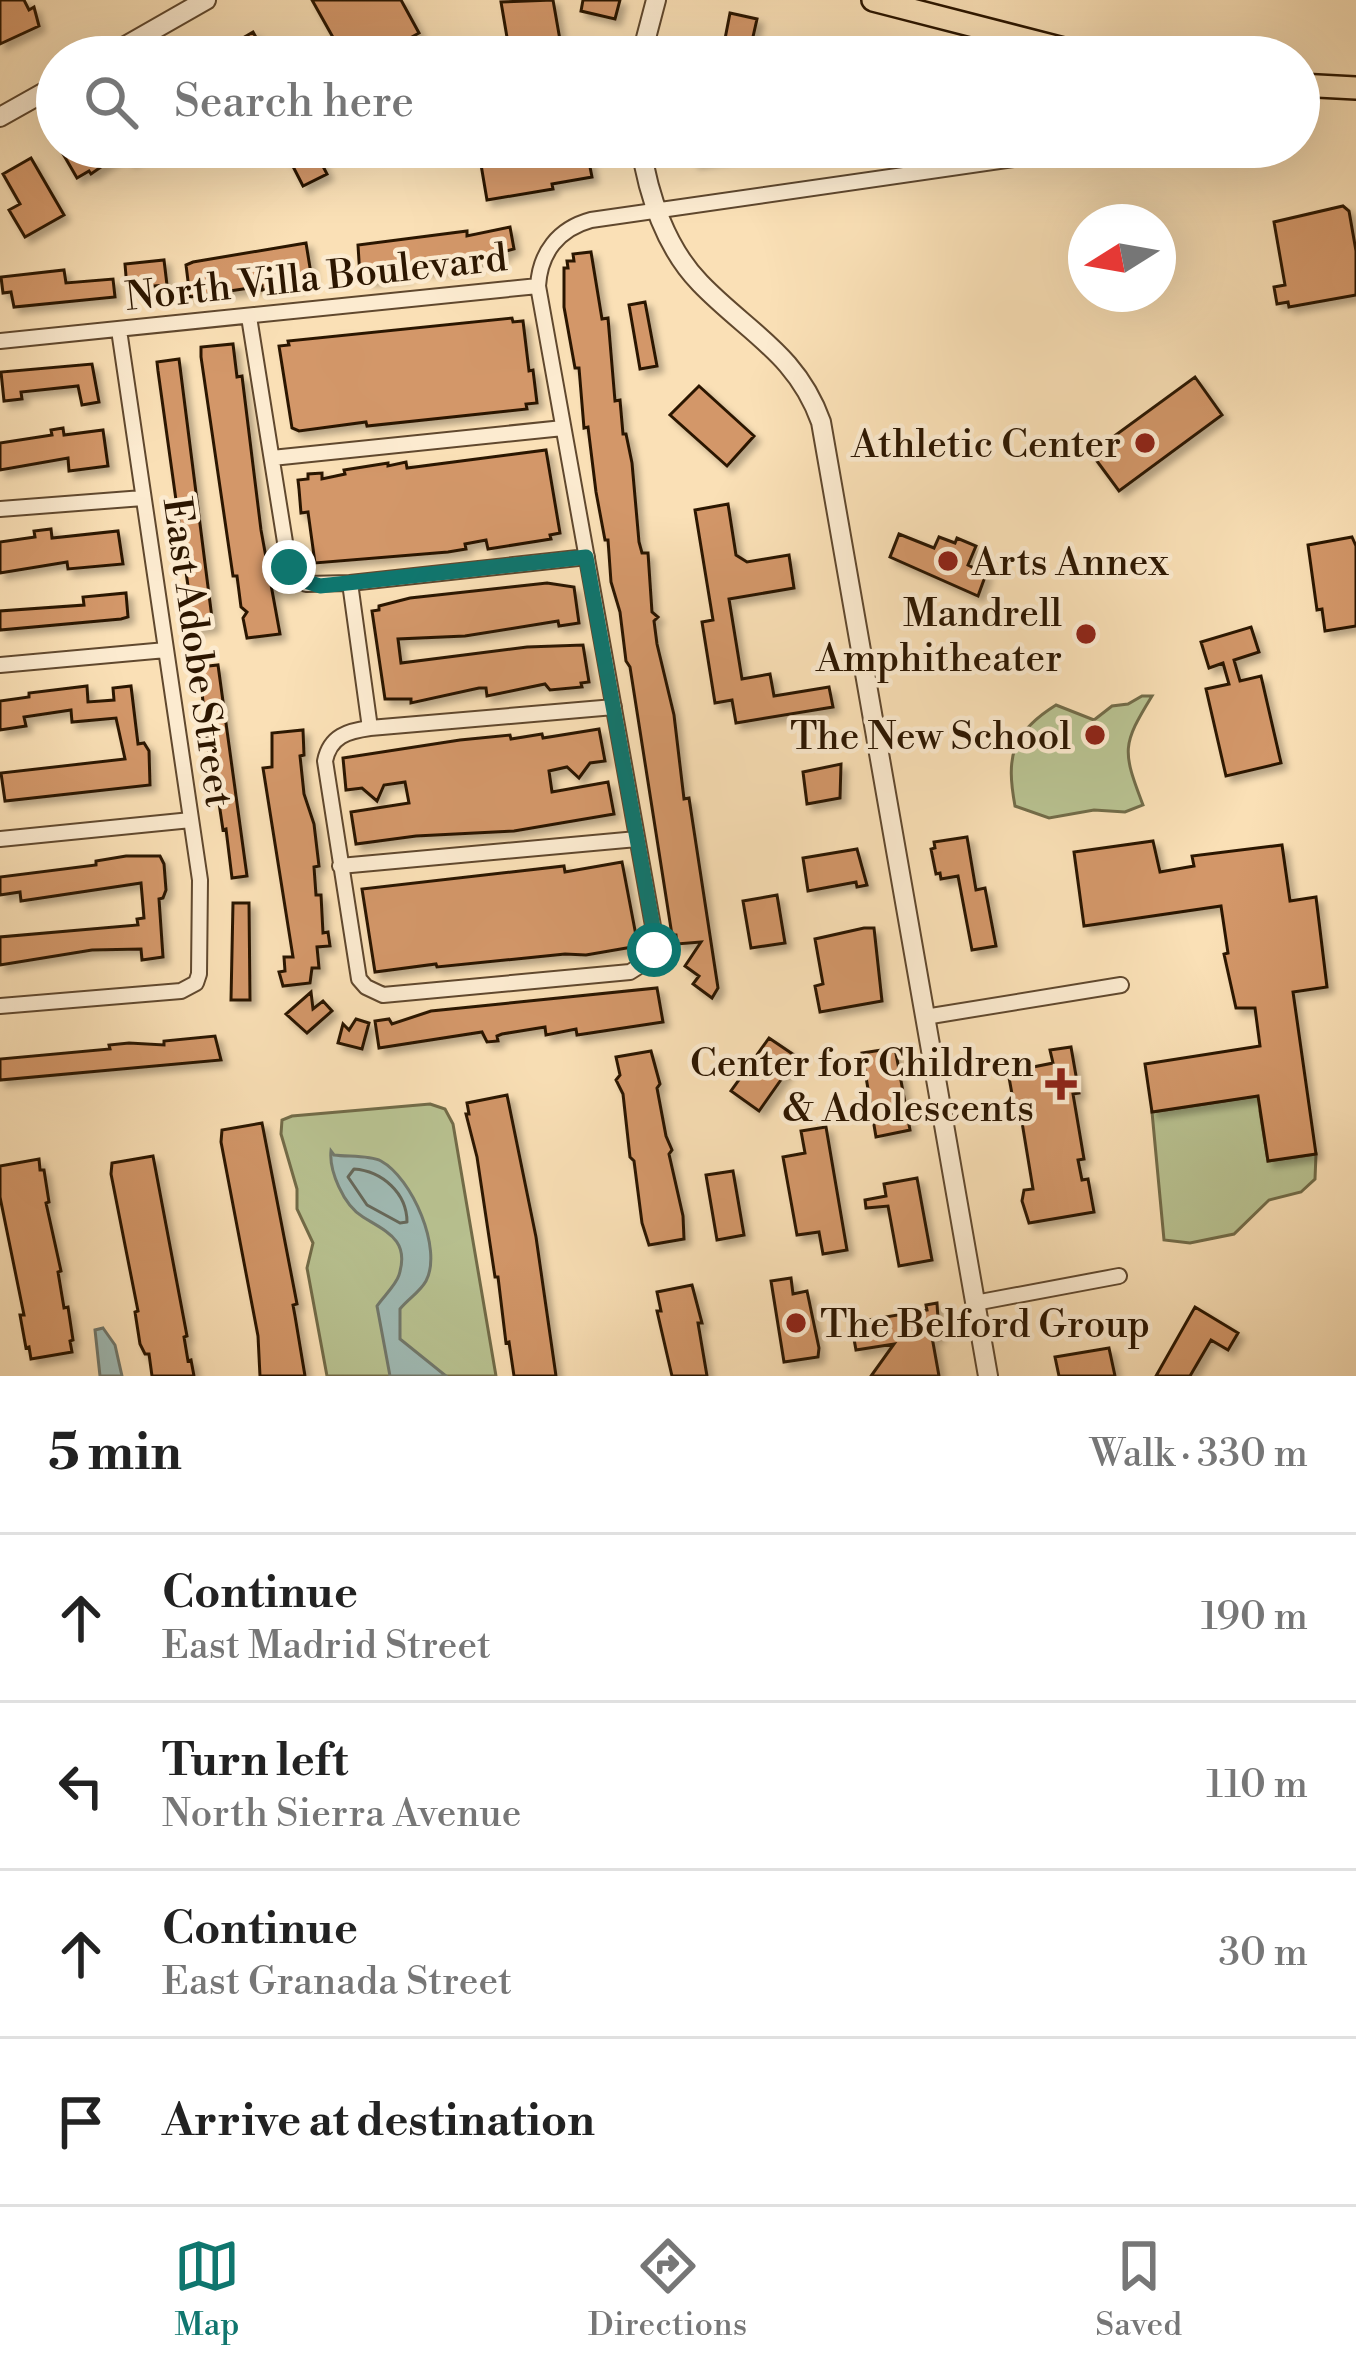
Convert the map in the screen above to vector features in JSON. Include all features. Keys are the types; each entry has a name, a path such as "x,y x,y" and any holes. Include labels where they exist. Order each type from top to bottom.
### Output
{"main road":[{"path":"873,0 1013,36"},
{"path":"1320,86 1356,88"}],"street":[{"path":"143,36 206,0"},
{"path":"647,36 656,0"},
{"path":"0,118 36,97"},
{"path":"646,168 657,210 685,265 804,381 821,422 988,1376"},
{"name":"North Villa Boulevard","path":"0,341 538,286 542,259 568,229 591,220 951,168"},
{"path":"538,286 586,557 614,707 655,938 650,960 630,972 383,994 366,987 354,968 327,750 343,734 370,728 614,707"},
{"path":"250,317 289,567 306,584 586,557"},
{"name":"East Adobe Street","path":"0,1006 182,991 196,983 201,898 119,331"},
{"path":"272,458 563,428"},
{"path":"0,509 143,498"},
{"path":"350,583 370,728"},
{"path":"0,665 166,650"},
{"path":"0,839 191,820"},
{"path":"340,866 637,838"},
{"path":"925,1017 1121,985"},
{"path":"975,1303 1119,1276"}],"green space":[{"path":"1152,696 1128,748 1143,805 1125,812 1094,810 1049,818 1015,806 1011,773 1015,748 1041,715 1056,705 1094,720 1112,706"},
{"path":"1263,1095 1260,1111 1268,1161 1316,1154 1315,1179 1301,1192 1269,1200 1234,1234 1190,1243 1164,1240 1152,1112"},
{"path":"430,1104 445,1109 453,1124 496,1376 327,1376 307,1268 313,1243 297,1209 282,1120"}],"water":[{"path":"331,1151 381,1161 404,1182 422,1215 430,1267 426,1281 400,1309 400,1339 446,1376 390,1376 377,1306 397,1279 402,1263 399,1245 349,1204 335,1177"},
{"path":"103,1328 115,1345 122,1376 100,1376 95,1330"}],"building":[{"path":"0,0 24,0 29,10 34,7 39,26 0,44"},
{"path":"312,0 401,0 419,33 414,36 332,36"},
{"path":"553,0 559,36 507,36 501,2"},
{"path":"583,0 620,0 615,19 581,11"},
{"path":"730,13 757,19 753,36 726,36"},
{"path":"31,158 64,215 25,237 9,210 20,204 3,174"},
{"path":"71,168 100,168 91,174 77,178"},
{"path":"294,168 324,168 327,174 303,186"},
{"path":"482,168 590,168 592,177 487,200"},
{"path":"1343,206 1349,211 1356,251 1356,295 1289,307 1288,302 1277,304 1274,287 1285,285 1274,222"},
{"path":"510,227 514,249 504,256 476,261 477,267 406,271 407,276 369,280 360,277 358,245 467,231 467,236"},
{"path":"306,243 312,280 302,281 303,286 262,290 262,286 190,297 186,265"},
{"path":"591,252 602,319 608,318 615,401 620,400 632,463 639,542 642,553 648,553 652,612 658,617 654,621 657,644 674,715 684,799 689,798 718,988 712,998 693,984 699,976 685,966 701,942 677,944 672,935 630,667 611,582 608,540 588,427 584,428 579,368 575,368 564,307 567,261 574,261 573,254"},
{"path":"164,260 167,285 127,288 125,264"},
{"path":"64,270 66,283 113,279 115,297 14,307 11,292 3,293 1,277"},
{"path":"645,302 657,366 640,369 629,305"},
{"path":"512,318 523,321 529,371 533,370 537,403 526,404 527,409 367,426 366,422 292,428 279,346 289,345 288,341"},
{"path":"233,344 237,377 242,376 261,530 280,634 247,638 243,618 247,612 241,607 237,576 233,576 201,357 201,347"},
{"path":"179,359 213,626 194,629 157,362"},
{"path":"92,364 99,402 82,405 78,386 21,392 22,399 4,401 1,372"},
{"name":"Athletic Center","path":"1195,377 1222,415 1119,491 1091,453"},
{"path":"699,386 754,436 727,466 670,415"},
{"path":"63,428 64,435 103,430 108,466 69,471 68,458 0,470 0,443 52,435 51,430"},
{"path":"546,450 560,533 550,535 551,539 488,549 486,540 448,552 315,563 308,512 301,513 298,480 308,479 308,474 322,473 322,479 388,463 406,462 407,468"},
{"path":"728,504 736,555 747,562 789,555 794,588 729,599 742,679 770,674 774,696 829,687 833,707 736,723 732,700 715,703 702,622 713,620 695,510"},
{"path":"51,529 52,538 118,531 123,564 68,569 67,562 0,573 0,542 35,537 34,531"},
{"name":"Arts Annex","path":"899,534 934,548 939,537 976,546 968,565 986,574 978,596 890,557"},
{"path":"1352,537 1356,626 1325,631 1322,609 1317,610 1308,545"},
{"path":"547,583 574,587 579,623 559,626 558,621 465,636 398,639 401,663 583,645 589,682 550,690 545,684 487,696 486,688 479,688 411,703 411,699 385,699 372,611 410,598"},
{"path":"126,593 128,617 0,630 0,611 84,605 83,597"},
{"path":"1251,627 1259,652 1234,660 1240,681 1261,676 1281,763 1226,776 1206,689 1229,684 1223,663 1209,668 1201,642"},
{"path":"218,665 247,876 232,878 210,762 199,667"},
{"path":"87,686 88,702 114,700 113,688 131,686 138,744 144,743 149,751 150,785 5,801 1,773 125,759 116,718 72,722 71,710 24,717 26,726 0,730 0,701"},
{"path":"599,729 605,761 590,763 579,778 567,767 549,771 552,792 608,782 614,814 514,831 356,844 351,812 409,803 405,782 384,785 377,801 362,788 346,790 343,758 460,740 542,734 543,738"},
{"path":"303,730 304,794 314,824 319,866 314,867 316,895 321,895 323,933 328,932 330,946 317,947 319,968 312,968 310,983 283,986 279,972 285,971 284,957 293,957 263,768 272,767 272,733"},
{"path":"841,764 840,798 807,804 803,772"},
{"path":"967,837 976,890 985,888 996,946 972,950 958,876 941,879 936,874 931,849 934,842"},
{"path":"1153,841 1160,872 1194,866 1192,856 1282,845 1290,901 1316,897 1327,987 1293,992 1316,1154 1268,1161 1258,1096 1152,1112 1145,1064 1260,1046 1255,1008 1236,1008 1224,954 1228,953 1221,906 1084,926 1074,852"},
{"path":"857,849 867,885 857,887 856,882 808,891 803,858"},
{"path":"160,856 164,864 166,890 159,899 163,957 142,960 141,949 92,950 0,965 0,937 138,925 137,919 144,918 141,883 21,901 20,892 0,895 0,877 96,865 96,861"},
{"path":"622,862 638,946 586,955 375,972 362,889 564,866 565,872"},
{"path":"777,895 785,943 751,948 743,901"},
{"path":"233,903 249,903 250,1000 231,1000"},
{"path":"874,928 882,1001 820,1012 815,986 823,984 815,939"},
{"path":"657,988 663,1022 577,1035 576,1029 546,1035 545,1027 502,1034 498,1041 487,1042 482,1032 379,1048 375,1021 389,1019 392,1024 431,1011"},
{"path":"311,992 313,1009 323,1001 332,1011 307,1033 286,1014"},
{"path":"356,1019 369,1023 362,1049 338,1043 343,1024 349,1030"},
{"path":"215,1036 221,1060 0,1080 0,1059"},
{"path":"769,1038 797,1057 759,1111 731,1091"},
{"path":"1071,1047 1084,1159 1078,1160 1082,1180 1088,1179 1094,1212 1029,1223 1022,1201 1024,1190 1033,1189 1019,1104 1014,1105 1008,1072 1053,1063 1050,1050"},
{"path":"895,1048 910,1130 876,1137 862,1053"},
{"path":"651,1051 684,1239 649,1245 630,1157 623,1094 616,1080 620,1075 616,1057"},
{"path":"507,1095 536,1237 556,1376 514,1376 466,1114 467,1103"},
{"path":"262,1123 297,1304 293,1305 305,1376 260,1376 258,1336 221,1142 222,1130"},
{"path":"826,1127 847,1250 823,1254 819,1232 797,1235 783,1157 805,1153 801,1131"},
{"path":"153,1156 194,1376 152,1376 149,1354 140,1344 111,1174 112,1163"},
{"path":"39,1159 73,1340 72,1352 31,1359 0,1197 0,1166"},
{"path":"733,1171 744,1235 717,1240 706,1175"},
{"path":"917,1178 932,1260 899,1266 888,1206 866,1208 865,1200 886,1196 884,1184"},
{"path":"791,1278 793,1294 807,1291 819,1348 818,1357 784,1362 771,1281"},
{"path":"692,1285 702,1323 698,1323 707,1376 672,1376 657,1292"},
{"path":"937,1303 939,1336 932,1337 939,1376 871,1376 894,1344 856,1350 852,1328 856,1322 927,1310 926,1305"},
{"path":"1195,1307 1238,1333 1228,1350 1211,1340 1190,1376 1156,1376"},
{"path":"1109,1348 1115,1376 1059,1376 1055,1357"}],"place":[{"name":"Athletic Center","path":"1145,443"},
{"name":"Arts Annex","path":"948,561"},
{"name":"Mandrell Amphitheater","path":"1086,634"},
{"name":"The New School","path":"1095,735"},
{"name":"Center for Children & Adolescents","path":"1061,1084"},
{"name":"The Belford Group","path":"796,1323"}],"route":[{"path":"289,567 296,578 320,586 586,557 654,950"}]}
